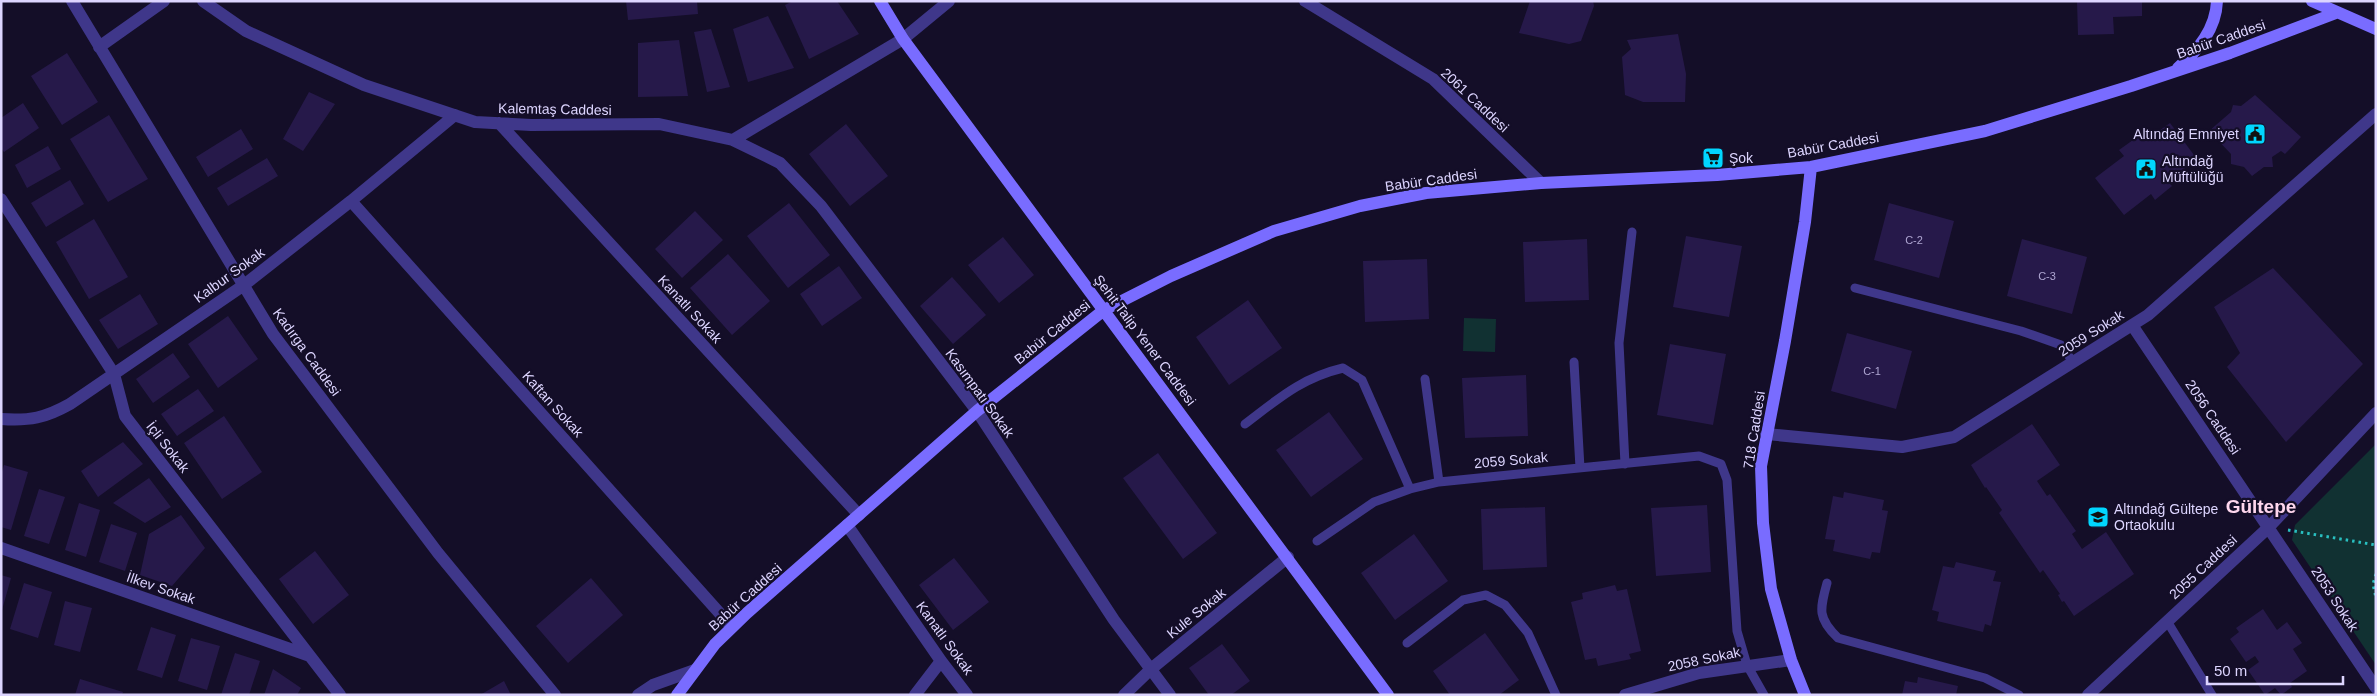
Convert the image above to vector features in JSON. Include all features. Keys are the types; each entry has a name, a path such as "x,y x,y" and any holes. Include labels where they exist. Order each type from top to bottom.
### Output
{"main road":[{"name":"Şehit Talip Yener Caddesi","path":"880,1 903,39 1288,557 1388,695"},
{"path":"2175,71 2192,55 2209,32 2217,14 2217,1"},
{"path":"2312,1 2376,29"},
{"name":"Babür Caddesi","path":"677,695 715,644 732,627 977,411 1104,310 1171,276 1274,231 1360,206 1426,193 1541,183 1717,175 1811,167 1985,130 2230,53 2336,13"},
{"name":"718 Caddesi","path":"1805,695 1791,660 1771,589 1764,532 1761,466 1805,222 1811,167"}],"street":[{"name":"Kadırga Caddesi","path":"72,1 273,334 438,553 555,695"},
{"path":"99,47 164,1"},
{"name":"Kalemtaş Caddesi","path":"203,1 246,30 364,85 475,122 659,124 733,140"},
{"path":"733,140 903,39 949,1"},
{"name":"2061 Caddesi","path":"1305,1 1433,79 1541,183"},
{"name":"2059 Sokak","path":"1766,434 1902,447 1954,437 2148,315 2376,114"},
{"name":"Kalbur Sokak","path":"1,419 31,420 50,415 114,374 244,285 351,202 454,115"},
{"name":"Kanatlı Sokak","path":"499,123 859,515"},
{"name":"Kasımpatı Sokak","path":"733,140 780,163 822,206 977,411 1114,620 1170,695"},
{"name":"İçli Sokak","path":"1,199 114,374 124,416 340,695"},
{"name":"Kaftan Sokak","path":"351,202 732,627"},
{"name":"2056 Caddesi","path":"2132,325 2269,527"},
{"name":"2055 Caddesi","path":"2088,695 2269,527 2376,413"},
{"name":"Kanatlı Sokak","path":"847,526 941,662 968,695"},
{"name":"2053 Sokak","path":"2269,527 2376,688"},
{"name":"İlkev Sokak","path":"1,548 311,657"},
{"name":"Kule Sokak","path":"1124,695 1151,669 1288,557"},
{"name":"2058 Sokak","path":"1625,695 1699,673 1791,660"},
{"path":"915,695 941,662"},
{"path":"638,695 653,685 695,670"}],"lane":[{"path":"1625,464 1619,343 1632,232"},
{"path":"1855,288 2021,331 2061,345 2073,362"},
{"path":"1574,362 1580,468"},
{"path":"1245,424 1296,386 1319,374 1343,368 1362,380 1410,489"},
{"path":"1425,379 1439,482"},
{"name":"2059 Sokak","path":"1317,540 1374,502 1410,489 1439,482 1699,456 1721,464 1727,480 1737,631 1747,665"},
{"path":"1827,583 1820,608 1825,625 1838,638 1985,678 2019,695"},
{"path":"1407,643 1463,600 1486,595 1505,605 1528,633 1556,695"},
{"path":"2167,621 2212,695"},
{"path":"1747,665 1764,695"}],"path":[{"path":"2269,527 2376,545"},
{"path":"2376,574 2373,584 2376,598"}],"green space":[{"path":"1464,318 1496,319 1495,352 1463,351"},
{"path":"2376,444 2376,665 2292,540 2295,525"}],"building":[{"path":"626,1 697,1 698,14 628,20"},
{"path":"793,1 837,1 859,34 809,59 785,5"},
{"path":"1530,1 1593,1 1594,6 1581,41 1569,44 1519,33"},
{"path":"2077,1 2142,1 2142,16 2113,17 2114,34 2078,35"},
{"path":"768,16 794,68 748,82 733,29"},
{"path":"711,29 730,87 707,92 694,32"},
{"path":"1678,34 1686,74 1685,102 1643,102 1625,95 1622,57 1631,49 1627,40"},
{"path":"679,40 688,96 638,97 638,43"},
{"path":"67,53 98,102 62,125 31,76"},
{"path":"309,92 335,104 303,151 283,139"},
{"name":"Altındağ Emniyet","path":"2255,95 2301,137 2285,154 2281,151 2272,157 2273,167 2264,167 2252,176 2244,167 2231,164 2231,154 2209,131 2231,112 2233,105 2241,106"},
{"path":"23,103 39,128 4,152 1,148 1,118"},
{"path":"109,115 148,179 108,202 70,139"},
{"name":"Altındağ Müftülüğü","path":"2170,123 2197,159 2168,182 2172,186 2155,200 2151,194 2124,215 2095,178 2124,156 2119,150 2140,135 2145,141"},
{"path":"846,124 888,176 850,206 809,154"},
{"path":"241,129 253,149 208,177 196,157"},
{"path":"48,146 61,169 27,188 15,165"},
{"path":"267,158 278,176 228,206 217,188"},
{"path":"70,180 84,204 46,227 31,203"},
{"path":"789,203 830,255 788,288 747,236"},
{"path":"1889,203 1954,221 1939,278 1874,260"},
{"path":"695,211 723,240 682,278 655,249"},
{"path":"94,219 128,277 89,299 56,242"},
{"path":"1686,236 1742,246 1729,317 1673,307"},
{"path":"1003,237 1034,275 999,303 968,265"},
{"path":"1587,239 1589,300 1525,302 1523,242"},
{"path":"2022,239 2087,257 2072,314 2007,296"},
{"path":"728,254 770,301 732,335 690,288"},
{"path":"1427,259 1429,319 1365,322 1363,261"},
{"path":"839,266 862,298 822,326 800,294"},
{"path":"2273,268 2363,364 2286,442 2227,367 2240,353 2214,307"},
{"path":"952,277 986,315 953,344 920,306"},
{"path":"140,294 158,324 118,349 99,320"},
{"path":"1248,300 1282,348 1229,385 1196,337"},
{"path":"228,316 258,359 218,388 188,344"},
{"path":"1847,333 1912,351 1896,409 1831,391"},
{"path":"1670,344 1726,354 1713,425 1657,415"},
{"path":"173,353 190,377 153,403 136,379"},
{"path":"1526,375 1528,436 1465,438 1462,378"},
{"path":"198,389 214,411 177,436 161,414"},
{"path":"1329,412 1363,459 1311,497 1276,450"},
{"path":"224,416 262,472 222,499 184,443"},
{"path":"2032,424 2060,465 2037,481 2047,496 2050,494 2076,531 2072,534 2082,549 2106,532 2134,574 2074,616 2064,601 2062,602 2058,595 2060,594 2043,570 2040,573 1999,513 2002,510 1985,488 1971,465"},
{"path":"123,442 143,464 98,497 81,471"},
{"path":"1158,453 1217,533 1183,559 1123,478"},
{"path":"4,465 28,472 11,530 1,527 1,475"},
{"path":"149,478 171,507 145,523 113,503"},
{"path":"39,489 65,497 49,544 24,536"},
{"path":"1844,492 1884,500 1882,510 1888,511 1880,553 1872,552 1870,559 1833,551 1835,540 1825,539 1833,496 1843,498"},
{"path":"79,503 100,510 86,557 65,550"},
{"path":"1707,505 1711,572 1656,576 1651,508"},
{"path":"1545,507 1547,567 1483,570 1481,509"},
{"path":"181,515 205,548 172,586 140,575 149,534"},
{"path":"111,524 137,533 125,571 99,562"},
{"path":"1414,534 1448,581 1395,620 1361,573"},
{"path":"315,551 349,595 313,624 279,579"},
{"path":"954,558 989,602 953,630 919,585"},
{"path":"1956,562 1996,571 1993,581 2001,582 1991,626 1985,624 1983,632 1937,621 1939,612 1932,610 1943,566 1954,568"},
{"path":"1,575 11,578 2,610 1,609"},
{"path":"591,578 623,615 568,663 536,626"},
{"path":"24,583 52,592 38,638 10,629"},
{"path":"1615,585 1617,591 1627,589 1641,651 1629,654 1631,659 1598,666 1596,658 1585,660 1571,602 1583,599 1582,593"},
{"path":"65,601 92,608 80,652 54,645"},
{"path":"2263,609 2277,630 2287,622 2302,643 2293,649 2307,671 2290,683 2292,687 2281,695 2275,688 2265,695 2248,670 2259,662 2255,656 2246,662 2230,639 2239,632 2236,628"},
{"path":"151,627 176,635 162,678 137,670"},
{"path":"1485,633 1519,680 1499,695 1450,695 1433,671"},
{"path":"191,638 220,646 207,690 178,681"},
{"path":"1222,644 1250,681 1231,695 1209,695 1189,668"},
{"path":"235,653 260,661 249,695 221,695"},
{"path":"273,669 301,688 297,695 264,695"},
{"path":"1918,677 1958,686 1956,695 1902,695 1905,681 1917,683"},
{"path":"80,679 123,692 122,695 75,695"},
{"path":"504,681 511,695 480,695"}],"place":[{"name":"Altındağ Emniyet","path":"2255,134"},
{"name":"Şok","path":"1713,158"},
{"name":"Altındağ Müftülüğü","path":"2146,169"},
{"name":"Altındağ Gültepe Ortaokulu","path":"2098,517"}],"district":[{"name":"Gültepe","path":"2261,506"}]}
